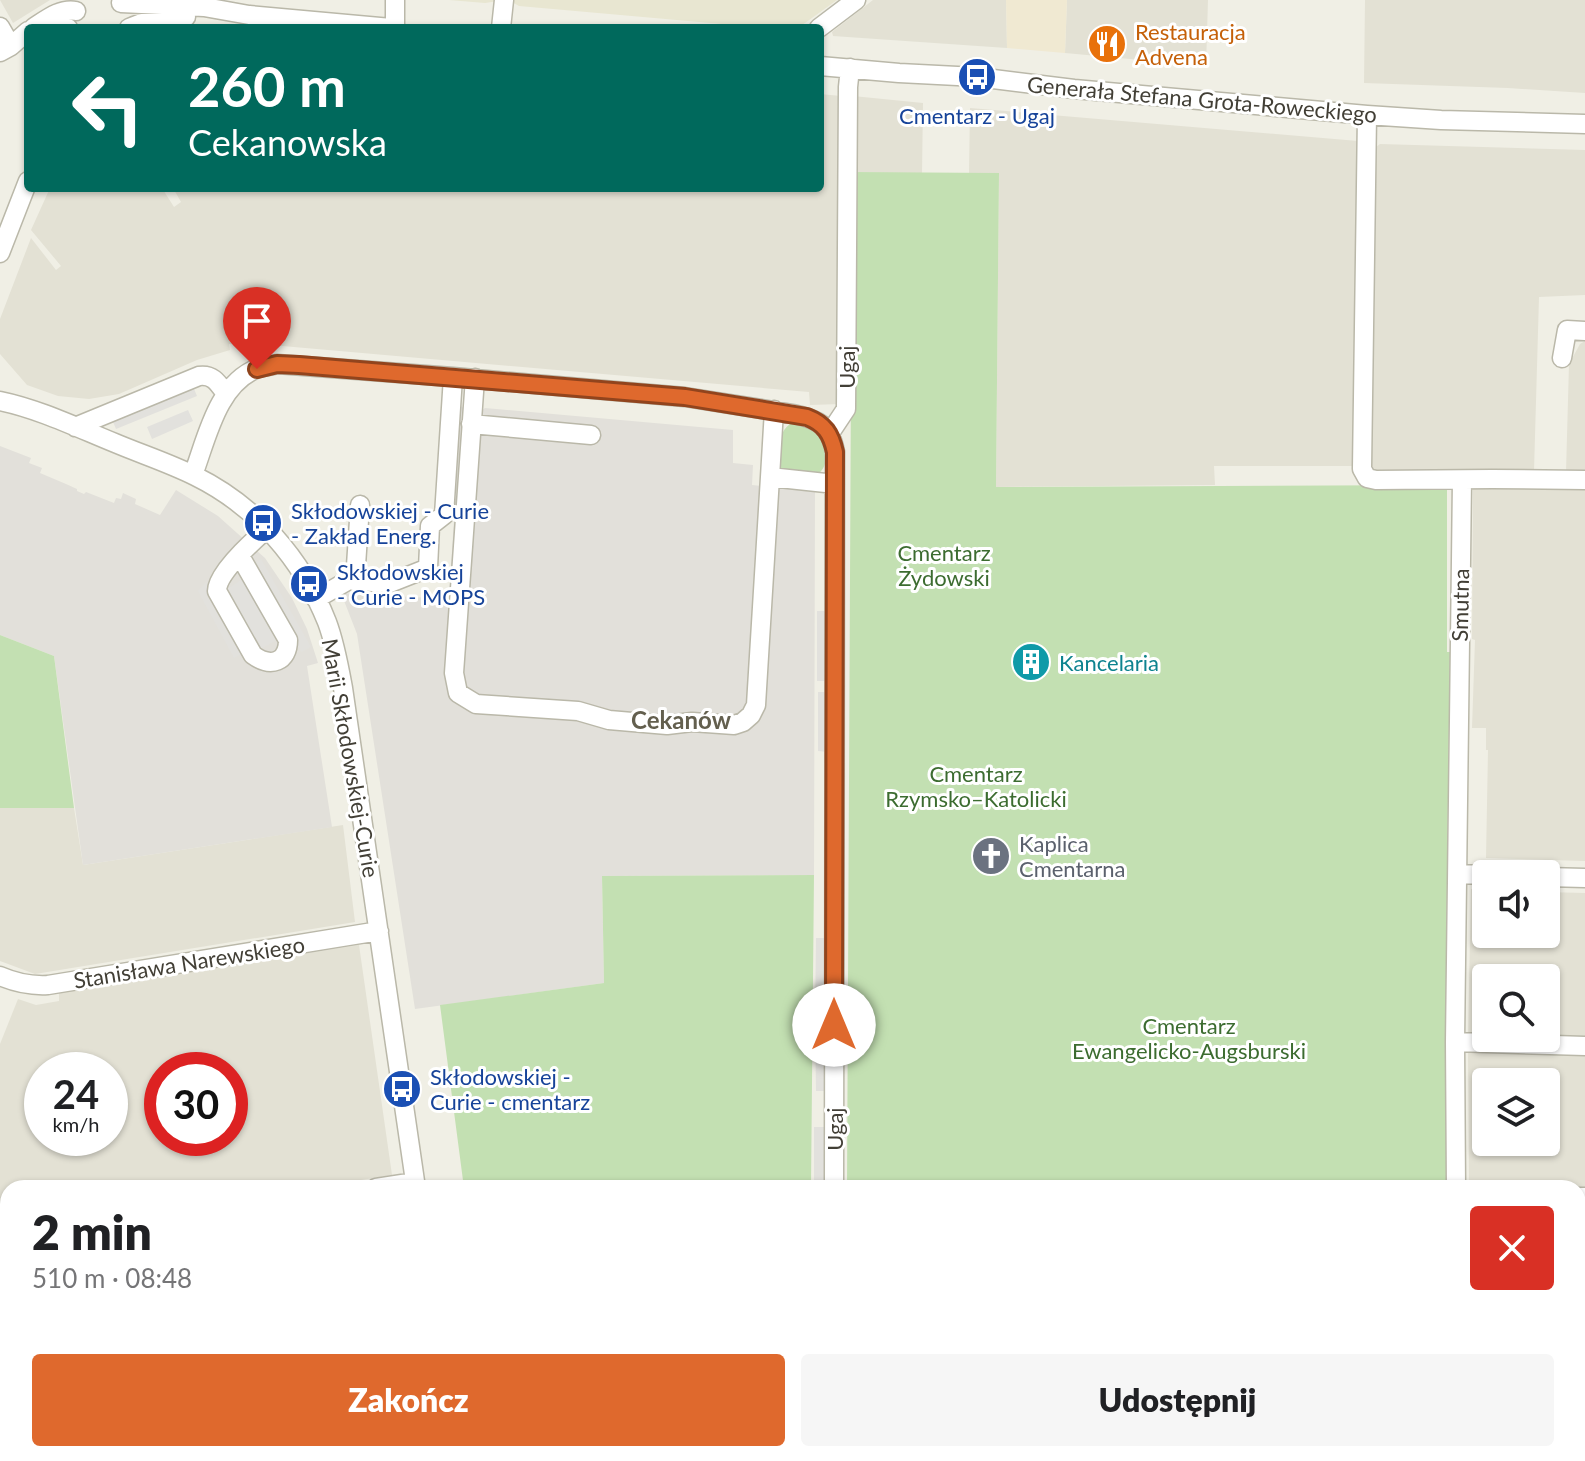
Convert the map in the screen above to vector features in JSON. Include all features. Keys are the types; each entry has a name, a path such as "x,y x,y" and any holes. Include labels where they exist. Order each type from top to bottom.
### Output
{"street":[{"path":"393,24 395,0"},
{"path":"501,24 504,0"},
{"path":"824,24 856,0"},
{"path":"124,24 125,17 119,2 204,7 249,15 349,24"},
{"path":"39,24 69,9 76,17"},
{"path":"140,24 163,18 249,15"},
{"path":"0,27 13,46"},
{"name":"Generała Stefana Grota-Roweckiego","path":"824,66 977,77 1074,89 1367,115 1585,124"},
{"name":"Ugaj","path":"834,1180 835,452 830,433 846,409 850,68"},
{"path":"1367,115 1362,469 1367,478 1585,480"},
{"path":"0,253 24,191"},
{"path":"1562,358 1567,330 1585,331"},
{"path":"193,475 216,412 226,394 240,379 257,369 277,364 685,397 807,417 830,433"},
{"path":"75,427 199,376 213,378 226,394"},
{"path":"316,599 349,580 390,583 428,568 430,526 444,515 453,377"},
{"path":"475,378 454,673 458,693 476,704 578,711 609,720 727,726 743,722 751,715 756,705 774,410"},
{"name":"Marii Skłodowskiej-Curie","path":"0,393 8,403 193,475 214,487 268,528 309,584 337,653 415,1180"},
{"path":"471,424 591,435"},
{"path":"770,477 835,484"},
{"name":"Smutna","path":"1456,1180 1462,480"},
{"path":"355,581 360,505"},
{"path":"240,556 288,640 284,657 276,661 268,662 253,655 217,591 221,576 249,544 268,528"},
{"path":"1458,874 1472,874"},
{"path":"1560,877 1585,878"},
{"name":"Stanisława Narewskiego","path":"2,982 48,985 379,931"},
{"path":"1455,1042 1585,1046"}],"shaded area":[{"path":"0,0 50,0 13,23"},
{"path":"449,0 837,0 804,24 722,24 519,6 510,1 485,3"},
{"path":"873,0 1006,0 1007,48 833,36 832,32"},
{"path":"1006,0 1067,0 1065,53 1007,48"},
{"path":"1067,0 1208,0 1206,66 1065,53"},
{"path":"1365,0 1585,0 1585,93 1364,83"},
{"path":"824,94 841,96 840,404 810,405 809,392 247,343 229,344 230,350 197,360 119,394 89,399 58,396 27,385 0,354 0,319 31,238 56,270 61,266 31,230 48,192 165,192 174,207 181,202 175,192 824,192"},
{"path":"853,96 923,103 922,174 852,172"},
{"path":"970,108 1358,141 1354,466 1214,466 1215,485 996,487 999,174 969,174"},
{"path":"1380,144 1585,150 1585,295 1539,297 1534,471 1370,472 1376,147"},
{"path":"1585,341 1585,473 1566,472 1569,364"},
{"path":"192,384 197,396 116,429 111,417"},
{"path":"461,406 478,413 485,408 733,430 733,463 753,465 752,485 815,492 814,875 602,876 604,983 415,1009 357,634 341,593 449,599"},
{"path":"188,410 193,421 152,439 147,427"},
{"path":"0,446 31,458 29,463 42,468 40,473 77,491 114,503 116,498 121,499 123,493 136,499 135,504 160,515 176,490 218,516 265,558 292,598 307,629 318,663 307,666 332,827 83,865 54,656 0,635"},
{"path":"1473,487 1585,488 1585,861 1486,858 1488,750 1486,728 1472,728 1475,640 1472,639"},
{"path":"261,559 311,647 301,652 251,565"},
{"path":"243,579 278,639 259,650 224,591"},
{"path":"206,582 245,652 234,658 198,591"},
{"path":"817,611 828,611 828,681 817,681"},
{"path":"818,692 828,692 828,752 818,751"},
{"path":"0,808 74,808 83,865 343,825 355,922 35,974 0,961"},
{"path":"1471,889 1472,948 1560,948 1560,892 1585,893 1585,1041 1560,1039 1560,964 1472,964 1472,1036 1468,1036"},
{"path":"816,938 827,938 826,1015 815,1015"},
{"path":"359,945 392,1175 361,1180 0,1180 0,1044 18,999 36,1005 59,1001 59,993"},
{"path":"815,1021 826,1021 826,1091 816,1091"},
{"path":"1468,1049 1472,1052 1560,1052 1560,1049 1585,1049 1585,1180 1469,1180"},
{"path":"814,1127 826,1127 825,1180 814,1180"}],"green space":[{"path":"852,172 999,173 996,487 1447,485 1447,652 1450,652 1446,1180 847,1180"},
{"path":"790,424 812,428 823,438 826,458 818,474 779,469 780,439"},
{"path":"0,635 54,656 74,808 0,808"},
{"path":"814,875 811,1180 463,1180 440,1005 604,983 602,876"}],"place":[{"name":"Restauracja Advena","path":"1107,44"},
{"name":"Cmentarz - Ugaj","path":"977,77"},
{"name":"Skłodowskiej - Curie - Zakład Energ.","path":"263,523"},
{"name":"Skłodowskiej - Curie - MOPS","path":"309,584"},
{"name":"Kancelaria","path":"1031,662"},
{"name":"Kaplica Cmentarna","path":"991,856"},
{"name":"Skłodowskiej - Curie - cmentarz","path":"402,1089"}],"district":[{"name":"Cekanów","path":"681,719"}],"route":[{"path":"257,369 277,364 299,365 685,397 774,410 807,417 824,426 833,440 835,452 834,1025"}],"park label":[{"name":"Cmentarz Żydowski","path":"944,564"},
{"name":"Cmentarz Rzymsko–Katolicki","path":"976,786"},
{"name":"Cmentarz Ewangelicko-Augsburski","path":"1189,1038"}]}
